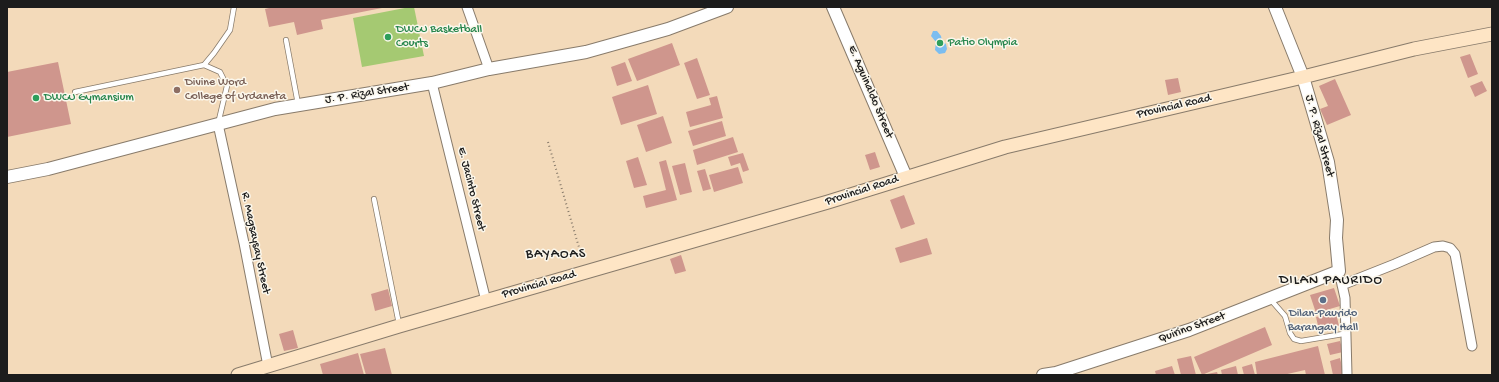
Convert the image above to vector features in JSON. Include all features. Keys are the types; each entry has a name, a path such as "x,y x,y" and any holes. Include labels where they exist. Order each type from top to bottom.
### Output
{"main road":[{"name":"Provincial Road","path":"238,375 399,326 828,202 906,176 1005,147 1303,77 1414,49 1492,34"}],"street":[{"path":"467,7 489,70"},
{"name":"J. P. Rizal Street","path":"7,177 48,169 275,109 432,83 489,70 586,52 668,29 727,7"},
{"name":"E. Aguinaldo Street","path":"833,7 906,176"},
{"name":"J. P. Rizal Street","path":"1275,7 1303,77 1328,162 1337,220 1336,238 1339,271"},
{"name":"E. Jacinto Street","path":"432,83 486,301"},
{"name":"R. Magsaysay Street","path":"218,124 244,243 268,366"},
{"path":"1342,285 1434,247 1443,246 1450,248 1455,254 1472,346"},
{"path":"1339,271 1345,298 1347,375"},
{"name":"Quirino Street","path":"1043,375 1056,374 1189,330 1339,271"}],"lane":[{"path":"204,65 230,30 234,7"},
{"path":"286,40 298,105"},
{"path":"75,92 204,65 220,72 227,86 218,124"},
{"path":"374,199 399,326"},
{"path":"1270,298 1285,316 1290,333 1294,339 1302,341 1343,334 1346,335"}],"path":[{"path":"548,142 587,271"}],"green space":[{"name":"DWCU Basketball Courts","path":"414,7 424,56 362,67 353,18"}],"water":[{"name":"Patio Olympia","path":"933,31 937,31 941,36 942,41 946,44 947,49 945,53 939,54 935,50 936,42 931,36"}],"building":[{"path":"273,7 382,8 321,20 323,29 297,35 294,22 269,27 265,9"},
{"path":"672,43 680,65 637,81 628,59"},
{"path":"1470,54 1478,74 1468,78 1460,57"},
{"path":"697,58 710,95 697,99 684,63"},
{"name":"DWCU Gymansium","path":"58,62 71,124 7,137 7,72"},
{"path":"625,62 632,81 617,86 611,67"},
{"path":"1178,78 1181,92 1168,95 1165,80"},
{"path":"1335,79 1351,115 1327,125 1320,109 1328,106 1319,86"},
{"path":"1482,81 1487,91 1475,97 1470,86"},
{"path":"648,85 657,114 621,125 612,97"},
{"path":"717,96 723,118 690,127 686,112 711,105 709,98"},
{"path":"663,116 672,143 646,152 637,125"},
{"path":"722,121 726,136 693,146 688,131"},
{"path":"733,137 738,152 697,165 693,150"},
{"path":"875,152 880,167 870,170 865,155"},
{"path":"743,153 749,170 743,172 740,163 731,166 728,157"},
{"path":"638,157 647,185 634,188 626,161"},
{"path":"666,160 677,200 646,208 643,196 666,190 659,162"},
{"path":"685,163 692,192 680,195 672,166"},
{"path":"738,167 743,183 714,192 709,175"},
{"path":"705,169 711,189 703,191 697,171"},
{"path":"904,195 915,224 901,229 890,200"},
{"path":"927,238 932,254 900,263 895,248"},
{"path":"681,255 686,271 675,274 670,259"},
{"path":"1334,288 1340,306 1316,313 1310,295"},
{"path":"388,289 392,306 375,311 371,294"},
{"path":"1336,313 1339,326 1319,330 1316,317"},
{"path":"1265,327 1272,345 1202,375 1194,357"},
{"path":"293,330 298,348 284,351 279,334"},
{"path":"1340,341 1343,352 1330,355 1327,344"},
{"path":"1318,346 1325,375 1306,375 1305,370 1283,375 1257,375 1255,362"},
{"path":"385,348 392,375 366,375 360,354"},
{"path":"358,353 364,375 323,375 320,364"},
{"path":"1191,356 1196,375 1181,375 1177,359"},
{"path":"1340,358 1344,375 1333,375 1330,361"},
{"path":"1252,364 1255,375 1244,375 1242,367"},
{"path":"1172,366 1175,375 1156,375 1155,371"},
{"path":"1236,366 1238,375 1222,375 1221,370"},
{"path":"1217,372 1218,375 1207,375 1207,374"}],"place":[{"name":"DWCU Basketball Courts","path":"388,37"},
{"name":"Patio Olympia","path":"940,43"},
{"name":"Divine Word College of Urdaneta","path":"177,90"},
{"name":"DWCU Gymansium","path":"36,98"},
{"name":"Dilan-Paurido Barangay Hall","path":"1323,300"}],"district":[{"name":"BAYAOAS","path":"556,255"},
{"name":"DILAN PAURIDO","path":"1331,281"}]}
